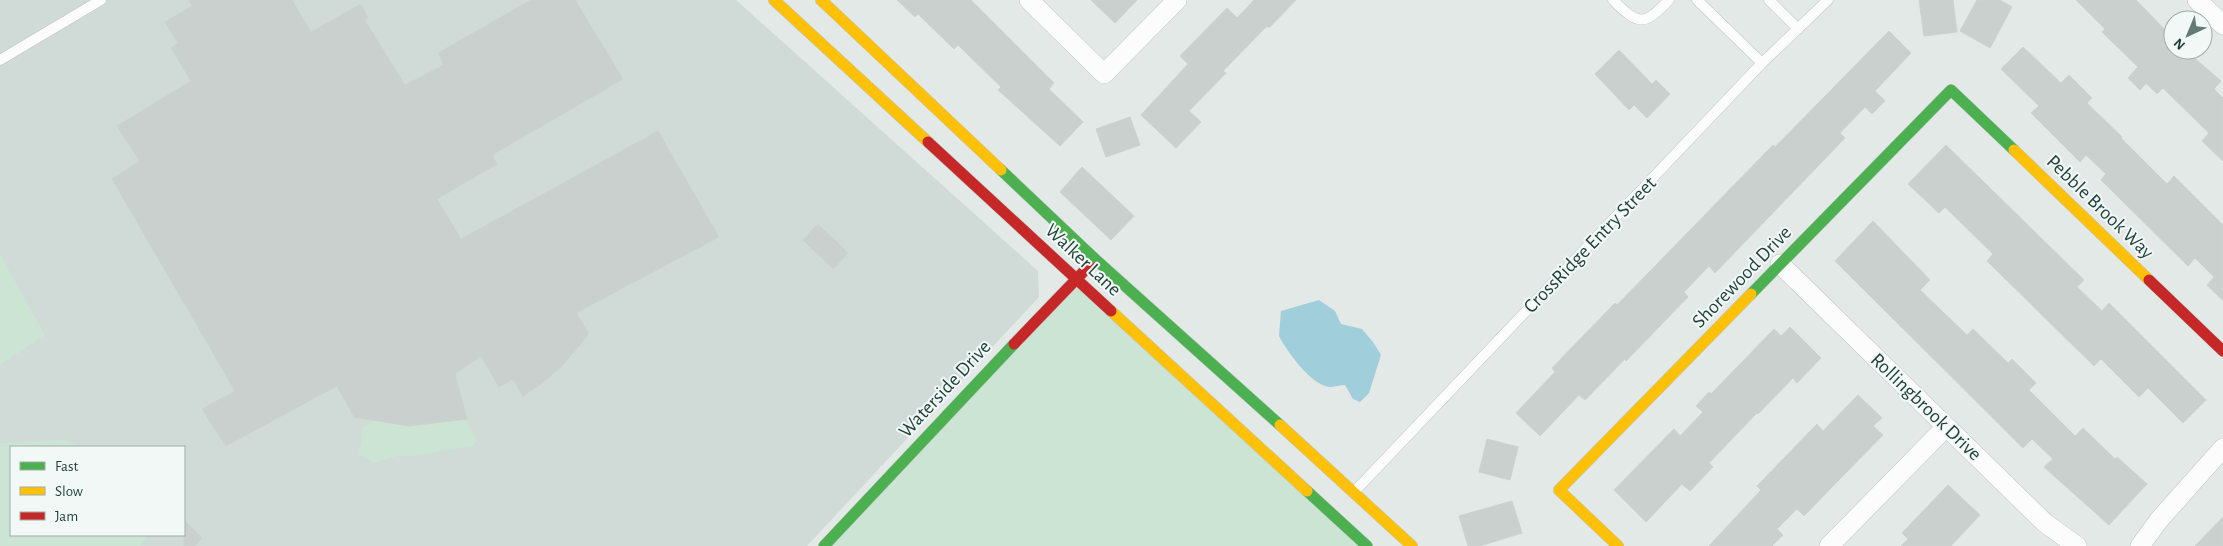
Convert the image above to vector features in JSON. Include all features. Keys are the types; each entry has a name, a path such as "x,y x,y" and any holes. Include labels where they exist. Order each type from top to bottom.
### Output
{"street":[{"name":"Walker Lane","path":"774,0 1076,279 1338,508 1367,546"},
{"name":"Walker Lane","path":"821,0 1095,259 1412,546"},
{"path":"1029,0 1104,74 1178,0"},
{"path":"2197,0 2223,25"},
{"name":"Shorewood Drive","path":"1618,546 1559,490 1951,90"},
{"name":"Pebble Brook Way","path":"1951,90 2223,351"},
{"name":"Waterside Drive","path":"824,546 944,416 1095,259"},
{"name":"Rollingbrook Drive","path":"1780,264 2044,523 2077,546"},
{"path":"1829,546 1946,427"},
{"path":"2140,546 2159,520 2223,448"},
{"path":"1338,508 1354,492"}],"lane":[{"path":"0,60 102,0"},
{"path":"1612,0 1632,18 1643,19 1652,18 1669,0"},
{"path":"1697,0 1762,63"},
{"path":"1769,0 1798,29"},
{"name":"CrossRidge Entry Street","path":"1354,492 1762,63 1828,0"}],"shaded area":[{"path":"0,0 736,0 1038,271 1039,297 807,546 0,546"}],"green space":[{"path":"0,254 45,335 0,365"},
{"path":"1076,279 1362,546 829,546"},
{"path":"467,419 476,441 473,446 413,456 397,456 373,463 359,454 363,427 375,420 409,426"},
{"path":"64,440 83,446 10,446 10,536 148,536 140,546 0,546 0,443"}],"water":[{"path":"1319,300 1335,311 1341,324 1362,329 1381,355 1369,393 1360,402 1353,399 1345,385 1329,387 1322,385 1307,374 1287,350 1279,336 1281,311"}],"building":[{"path":"189,0 292,0 311,32 361,4 368,17 364,19 405,85 444,65 438,53 531,0 575,0 623,79 492,155 497,164 437,199 461,239 658,131 719,237 576,313 589,334 563,365 541,384 523,396 513,379 499,387 481,356 455,374 467,419 409,426 354,417 337,386 226,446 202,409 235,391 112,179 140,161 117,126 191,81 171,48 178,43 165,22 192,6"},
{"path":"897,0 971,0 1054,83 1049,89 1083,122 1060,146 998,90 1001,87 958,45 954,49 918,14 915,17"},
{"path":"1091,0 1137,0 1115,23"},
{"path":"1254,0 1296,0 1269,28 1267,26 1223,71 1226,73 1189,111 1201,122 1176,148 1141,115 1188,64 1180,56 1227,8 1237,18"},
{"path":"1919,0 1953,0 1957,32 1924,36"},
{"path":"1977,0 2000,0 2012,7 1990,48 1960,31"},
{"path":"2076,0 2136,0 2163,28 2163,60 2197,60 2221,81 2214,89 2223,98 2223,161 2202,141 2209,133 2163,88 2157,94 2146,83 2140,90 2128,78 2138,67 2102,32 2105,29"},
{"path":"1889,31 1911,53 1875,91 1885,101 1872,114 1865,107 1840,133 1845,138 1715,273 1709,266 1684,292 1688,297 1626,361 1625,359 1585,400 1579,395 1540,436 1516,413 1555,372 1552,368"},
{"path":"2023,47 2061,83 2069,75 2092,98 2087,103 2167,184 2174,176 2223,225 2223,301 2207,285 2214,277 2195,258 2188,266 2101,180 2106,174 2086,155 2080,162 2031,113 2039,106 2001,69"},
{"path":"1619,50 1652,84 1656,80 1670,94 1647,118 1634,105 1629,110 1595,74"},
{"path":"1130,117 1140,145 1106,157 1096,129"},
{"path":"1946,145 2084,280 2077,287 2102,311 2109,303 2206,400 2183,423 2148,388 2139,397 2101,359 2094,366 1987,261 1993,254 1945,207 1939,213 1908,184"},
{"path":"1082,167 1134,216 1111,240 1060,192"},
{"path":"1873,221 1930,280 1920,290 1967,335 1973,329 2008,363 2012,359 2036,383 2029,390 2075,436 2083,428 2115,459 2117,457 2147,484 2109,525 2044,467 2053,459 2032,439 2023,448 1835,261"},
{"path":"818,224 848,253 833,269 803,240"},
{"path":"1790,327 1821,358 1797,383 1793,378 1757,413 1709,463 1713,467 1690,491 1682,484 1646,522 1614,490 1674,429 1680,436 1703,412 1696,406 1709,392 1711,394 1774,329 1781,336"},
{"path":"1858,395 1882,418 1873,426 1883,435 1804,516 1797,509 1777,529 1783,535 1772,546 1709,546 1761,490 1757,486 1817,424 1823,431"},
{"path":"1487,439 1518,447 1510,480 1479,472"},
{"path":"1948,485 1980,515 1951,546 1901,546 1908,539 1902,533"},
{"path":"1512,501 1522,533 1480,546 1468,546 1459,516"},
{"path":"2223,517 2223,546 2195,546"},
{"path":"185,521 202,538 195,546 184,546"}],"traffic: fast":[{"path":"1751,294 1951,90 2014,150"},
{"path":"1001,170 1095,259 1280,425"},
{"path":"824,546 1014,344"},
{"path":"1307,491 1367,546"}],"traffic: slow":[{"path":"774,0 928,142"},
{"path":"821,0 1001,170"},
{"path":"2014,150 2149,280"},
{"path":"1618,546 1559,490 1751,294"},
{"path":"1111,311 1307,491"},
{"path":"1280,425 1412,546"}],"traffic: jam":[{"path":"928,142 1111,311"},
{"path":"1014,344 1089,266"},
{"path":"2149,280 2223,351"}]}
